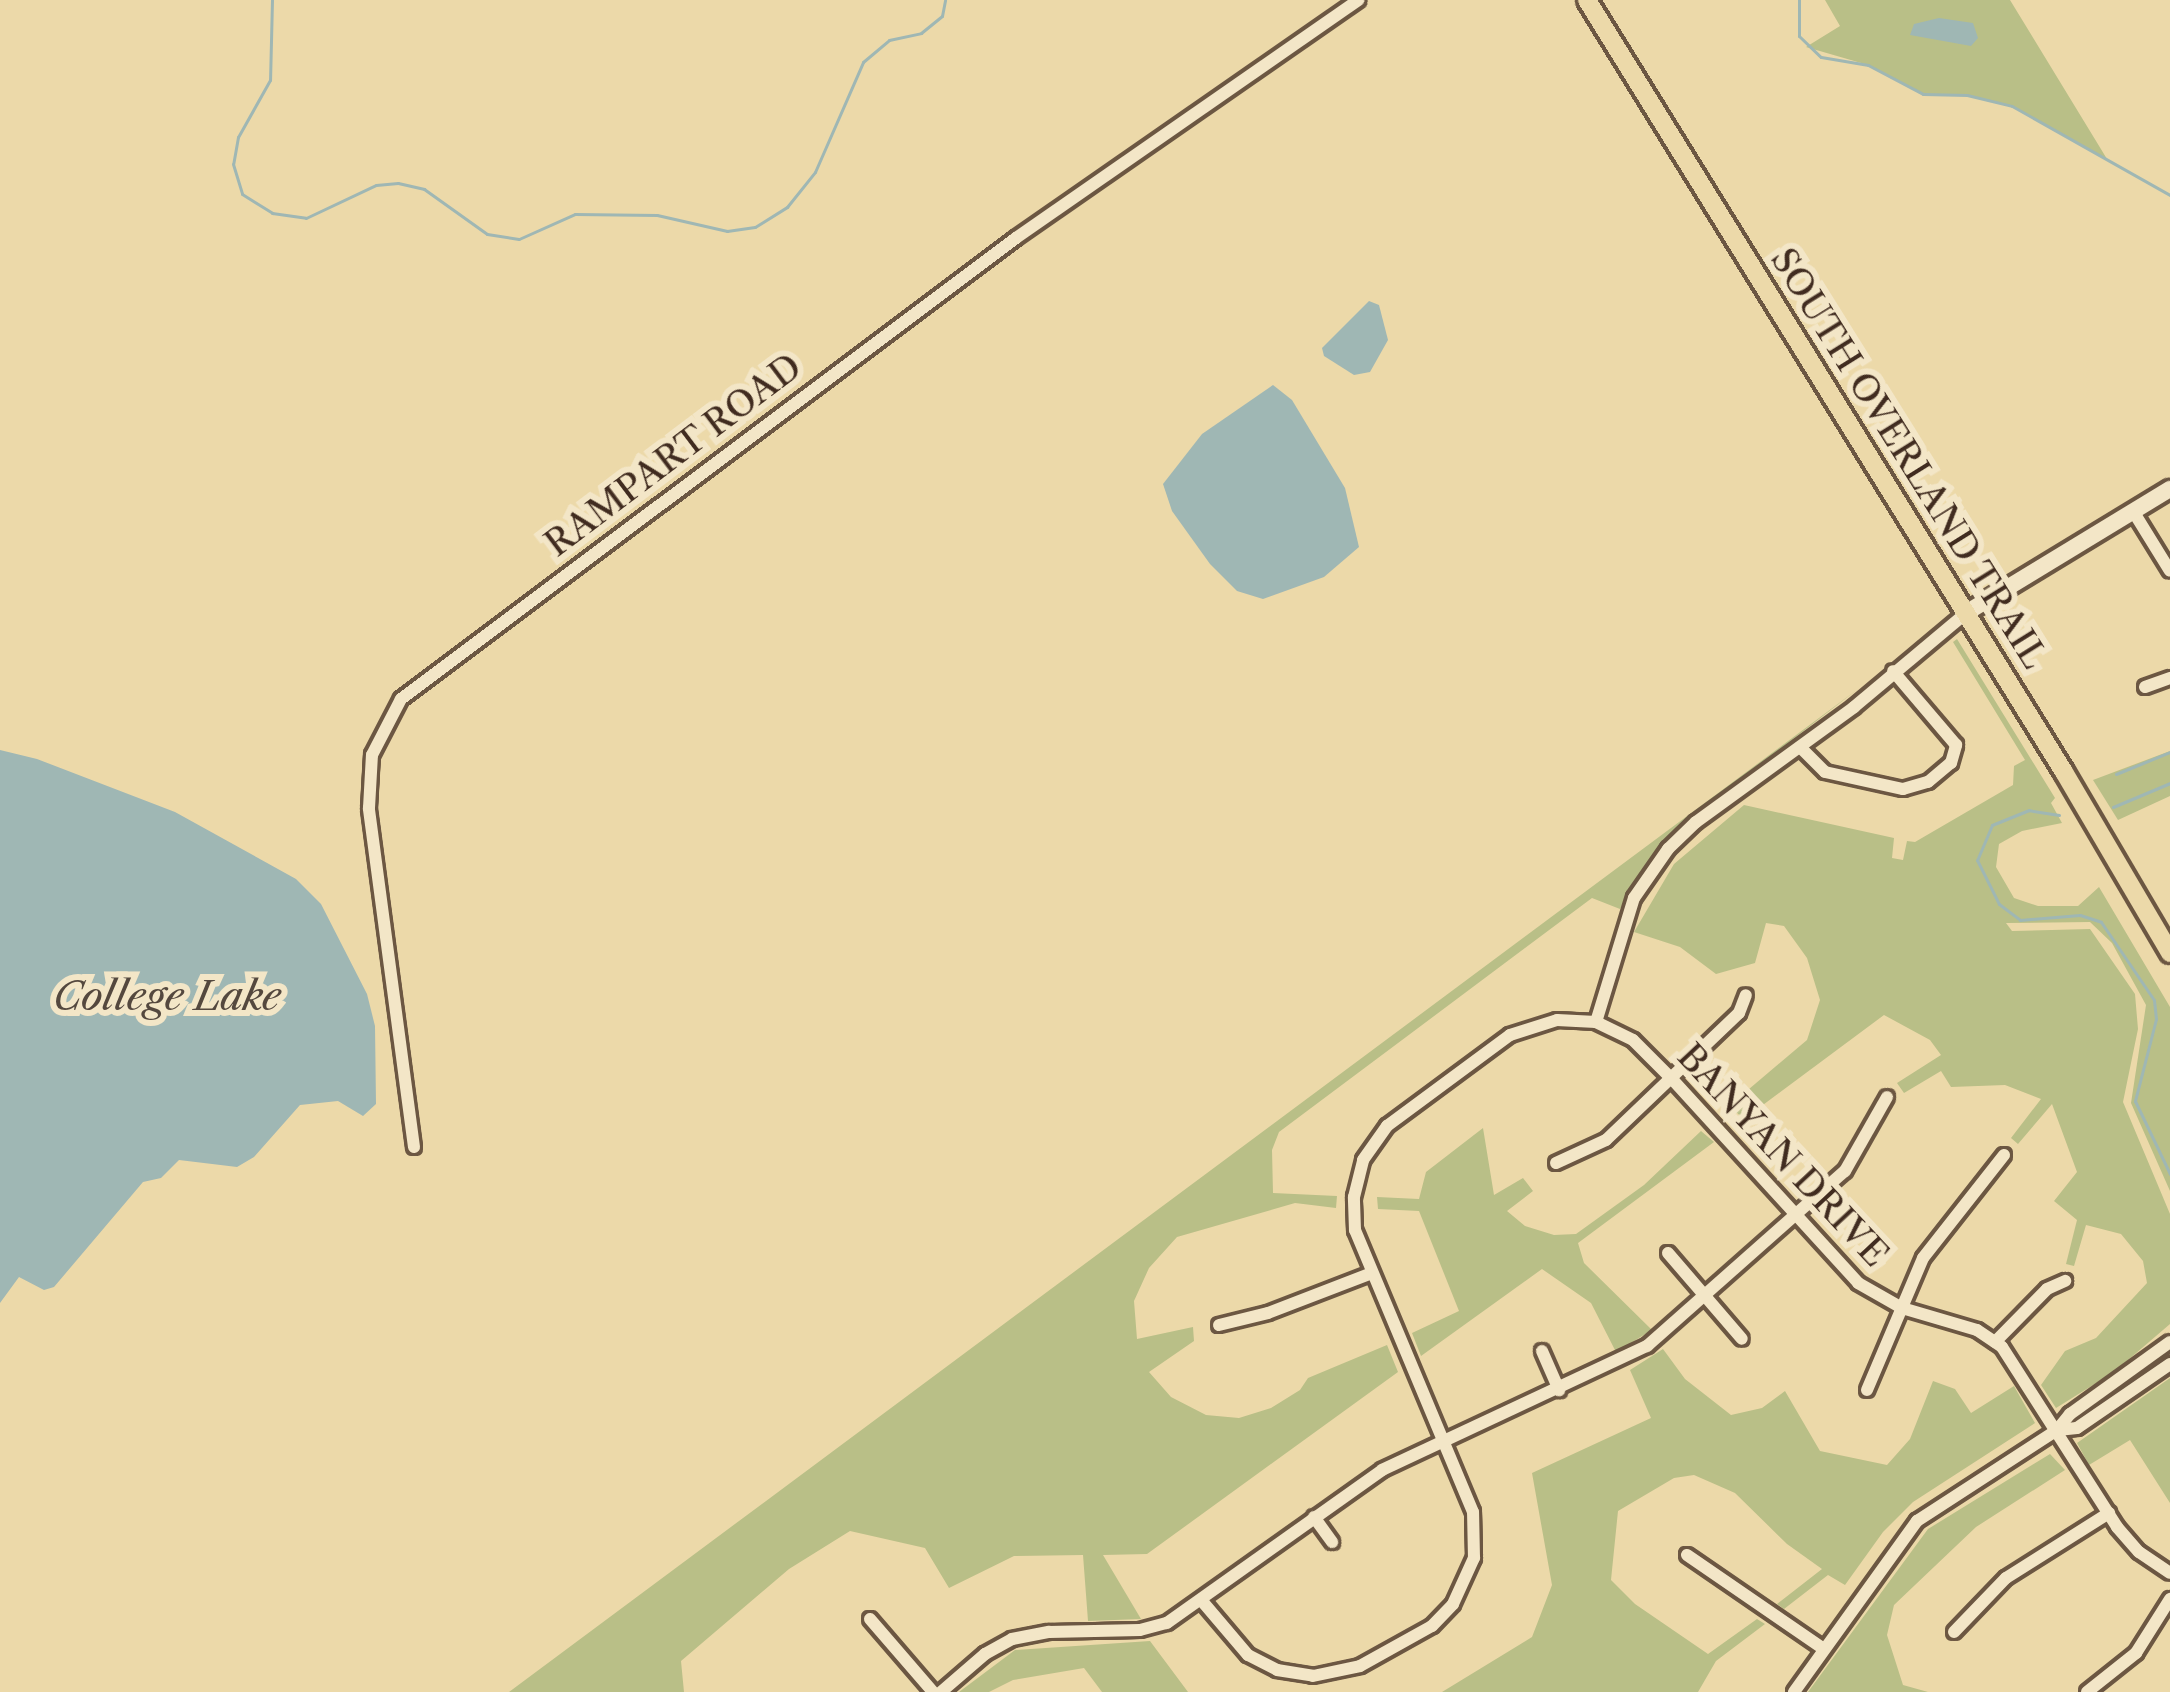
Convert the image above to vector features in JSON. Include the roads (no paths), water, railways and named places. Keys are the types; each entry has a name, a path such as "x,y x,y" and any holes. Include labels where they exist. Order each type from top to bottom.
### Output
{"main road":[{"name":"SOUTH OVERLAND TRAIL","path":"1587,0 2078,795 2170,953"},
{"path":"1966,613 2170,489"}],"street":[{"name":"RAMPART ROAD","path":"414,1147 368,808 372,754 401,699 1033,225 1359,0"},
{"path":"2133,511 2170,571"},
{"path":"1202,1600 1248,1655 1294,1675 1344,1672 1432,1626 1462,1591 1476,1544 1468,1497 1355,1230 1354,1197 1364,1160 1387,1126 1510,1035 1557,1020 1596,1022 1621,932 1650,872 1696,822 1800,747 1966,613"},
{"path":"1800,747 1825,772 1903,789 1928,782 1951,764 1956,745 1948,731 1893,671"},
{"path":"2145,687 2170,678"},
{"path":"1556,1163 1606,1140 1738,1013 1745,995"},
{"name":"BANYAN DRIVE","path":"1596,1022 1633,1040 1858,1283 1902,1308 1961,1323 1995,1342 2021,1370 2109,1513 2139,1552 2170,1573"},
{"path":"869,1619 937,1692 1012,1639 1049,1632 1151,1628 1202,1600 1365,1480 1647,1346 1845,1171 1887,1097"},
{"path":"1867,1390 1933,1243 2004,1155"},
{"path":"1668,1253 1742,1339"},
{"path":"1219,1324 1268,1313 1372,1273"},
{"path":"1995,1342 2047,1289 2065,1281"},
{"path":"1794,1692 1917,1521 2056,1430 2070,1414 2170,1342"},
{"path":"1541,1351 1559,1390"},
{"path":"2056,1430 2077,1428 2170,1364"},
{"path":"1954,1632 2006,1578 2109,1513"},
{"path":"1314,1517 1332,1543"},
{"path":"1687,1555 1824,1649"},
{"path":"2087,1692 2136,1653 2170,1599"}],"water":[{"path":"1939,18 1973,23 1978,38 1971,46 1910,35 1914,24"},
{"path":"1369,301 1379,305 1388,340 1370,372 1354,375 1324,356 1322,348"},
{"path":"1273,385 1292,400 1345,488 1359,547 1324,577 1263,599 1237,591 1210,564 1172,511 1163,484 1202,434"},
{"name":"College Lake","path":"0,750 37,759 175,812 296,879 321,904 367,994 375,1026 376,1104 363,1116 338,1101 300,1105 254,1157 237,1167 179,1160 161,1178 143,1182 54,1287 44,1290 19,1277 0,1303"}],"waterway":[{"path":"272,0 270,80 238,137 233,164 242,194 272,213 306,218 376,185 398,183 424,189 487,234 519,239 575,214 657,215 727,231 755,227 787,207 815,172 863,62 889,40 921,33 942,16 945,0"},
{"path":"1799,0 1799,36 1821,57 1868,65 1923,94 1967,95 2012,106 2170,195"},
{"path":"2116,774 2170,752"},
{"path":"2113,807 2170,783"},
{"path":"2059,815 2029,810 1992,825 1977,860 1999,904 2020,920 2080,915 2101,922 2154,1000 2156,1019 2135,1101 2170,1174"}]}
